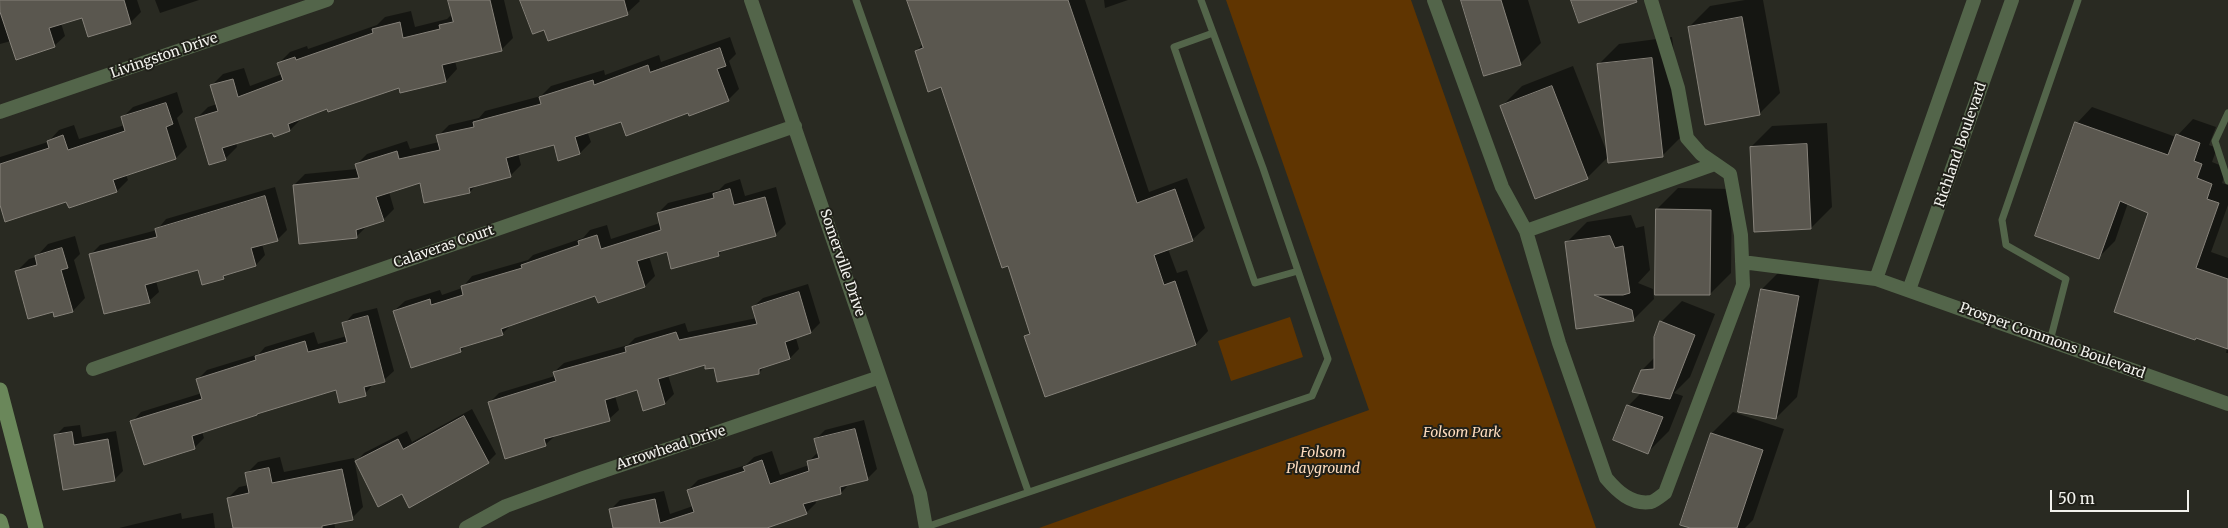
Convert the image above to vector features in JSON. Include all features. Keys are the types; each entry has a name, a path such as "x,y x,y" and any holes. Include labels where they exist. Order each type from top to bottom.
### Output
{"street":[{"name":"Somerville Drive","path":"752,0 920,494 926,527"},
{"path":"1434,0 1502,186 1526,231 1559,343 1606,478 1621,495 1632,500 1651,502 1665,493 1743,285 1741,235 1730,174 1701,154 1687,138 1678,88 1650,0"},
{"path":"1876,279 1974,0"},
{"name":"Richland Boulevard","path":"1909,290 2012,0"},
{"name":"Livingston Drive","path":"0,112 322,1"},
{"name":"Calaveras Court","path":"92,369 795,126"},
{"path":"1526,231 1716,164"},
{"name":"Prosper Commons Boulevard","path":"1742,262 1876,279 2228,404"},
{"name":"Arrowhead Drive","path":"466,528 506,506 880,377"},
{"path":"0,390 36,528"},
{"path":"0,521 2,528"}],"lane":[{"path":"856,0 1028,491"},
{"path":"926,527 1312,396 1328,359 1201,0"},
{"path":"2050,341 2066,279 2006,246 2002,220 2078,0"},
{"path":"1214,33 1174,47 1254,283 1298,271"},
{"path":"2228,114 2215,141 2228,181"}],"green space":[{"name":"Folsom Park","path":"1226,0 1411,0 1596,528 1039,528 1369,410"},
{"path":"1290,317 1303,357 1231,381 1218,341"}],"building":[{"path":"0,0 124,0 131,24 88,37 82,18 49,28 55,47 16,60 0,12"},
{"path":"448,0 490,0 502,51 442,65 446,82 400,93 399,88 328,112 327,109 288,124 290,131 274,137 272,133 222,148 226,160 209,165 195,118 218,111 210,85 233,79 238,97 283,80 277,63 295,57 296,60 373,33 372,29 400,22 403,38 440,29 439,25 453,22"},
{"path":"520,0 624,0 628,15 548,41 544,30 533,34"},
{"path":"907,0 1068,0 1137,203 1175,189 1193,241 1154,255 1164,285 1175,281 1196,345 1045,397 1024,336 1030,334 1008,266 1002,268 941,87 928,92 915,51 923,48"},
{"path":"1461,0 1501,0 1521,65 1484,76"},
{"path":"1571,0 1636,0 1637,2 1579,23"},
{"path":"1742,17 1760,115 1705,125 1688,27"},
{"path":"720,48 726,66 717,69 729,101 689,116 688,113 626,136 621,122 575,137 580,154 558,161 554,145 506,158 511,177 469,188 470,193 424,203 420,183 376,197 384,221 356,230 357,238 299,244 293,185 359,178 355,164 397,151 399,159 440,150 436,135 474,127 473,122 541,104 539,97 593,80 594,85 648,65 650,72"},
{"path":"1652,58 1663,157 1608,163 1597,64"},
{"path":"1552,86 1588,179 1535,199 1500,106"},
{"path":"166,103 173,124 166,127 176,159 113,180 117,192 69,208 66,202 5,222 0,205 0,164 49,148 47,141 63,135 68,150 125,131 121,117"},
{"path":"2075,122 2168,155 2176,134 2200,143 2194,161 2202,164 2197,178 2212,184 2207,199 2219,203 2196,268 2228,279 2228,349 2196,338 2195,340 2114,312 2148,213 2120,201 2099,259 2035,236"},
{"path":"1807,144 1811,229 1754,232 1750,147"},
{"path":"730,189 734,205 765,197 776,236 718,252 719,256 671,269 667,252 637,261 645,287 598,303 595,296 501,329 503,335 460,348 461,352 411,368 393,311 430,299 431,305 463,295 461,286 522,268 521,265 579,245 578,241 597,235 601,249 661,230 657,213 714,198 713,194"},
{"path":"265,196 278,241 251,248 256,266 223,276 224,279 202,285 198,270 145,285 150,303 104,314 89,254 157,237 155,229"},
{"path":"1656,209 1711,210 1710,295 1655,295"},
{"path":"1610,236 1615,248 1623,246 1630,293 1623,295 1594,295 1632,310 1634,321 1576,329 1565,242"},
{"path":"62,248 68,268 61,270 73,312 54,317 53,312 28,319 15,271 37,265 35,256"},
{"path":"1761,289 1799,296 1776,419 1738,412"},
{"path":"799,292 811,333 785,342 790,359 759,369 759,374 717,382 714,368 705,369 705,365 658,379 665,404 643,411 637,390 605,400 610,421 544,439 546,446 505,459 488,402 556,381 553,372 626,352 625,347 676,332 679,340 757,324 752,307"},
{"path":"368,316 385,382 364,387 366,396 339,403 336,390 257,414 192,436 195,449 144,465 130,421 202,399 196,379 256,360 255,356 305,341 308,352 347,342 342,323"},
{"path":"1660,321 1695,335 1670,399 1632,392 1641,370 1654,369 1654,337"},
{"path":"1627,405 1663,417 1648,454 1613,440"},
{"path":"464,416 489,463 409,508 402,494 378,507 355,461 398,439 403,449"},
{"path":"855,429 868,480 840,487 841,494 803,504 807,514 767,528 613,528 609,509 655,499 660,523 694,512 687,490 745,471 743,467 762,460 770,484 809,471 807,461 819,458 814,439"},
{"path":"72,432 74,445 108,439 115,481 63,490 54,435"},
{"path":"1711,433 1763,450 1737,528 1690,528 1680,525"},
{"path":"269,468 272,483 342,469 353,520 322,526 322,528 233,528 227,498 249,493 245,473"}],"park label":[{"name":"Folsom Playground","path":"1323,462"}]}
